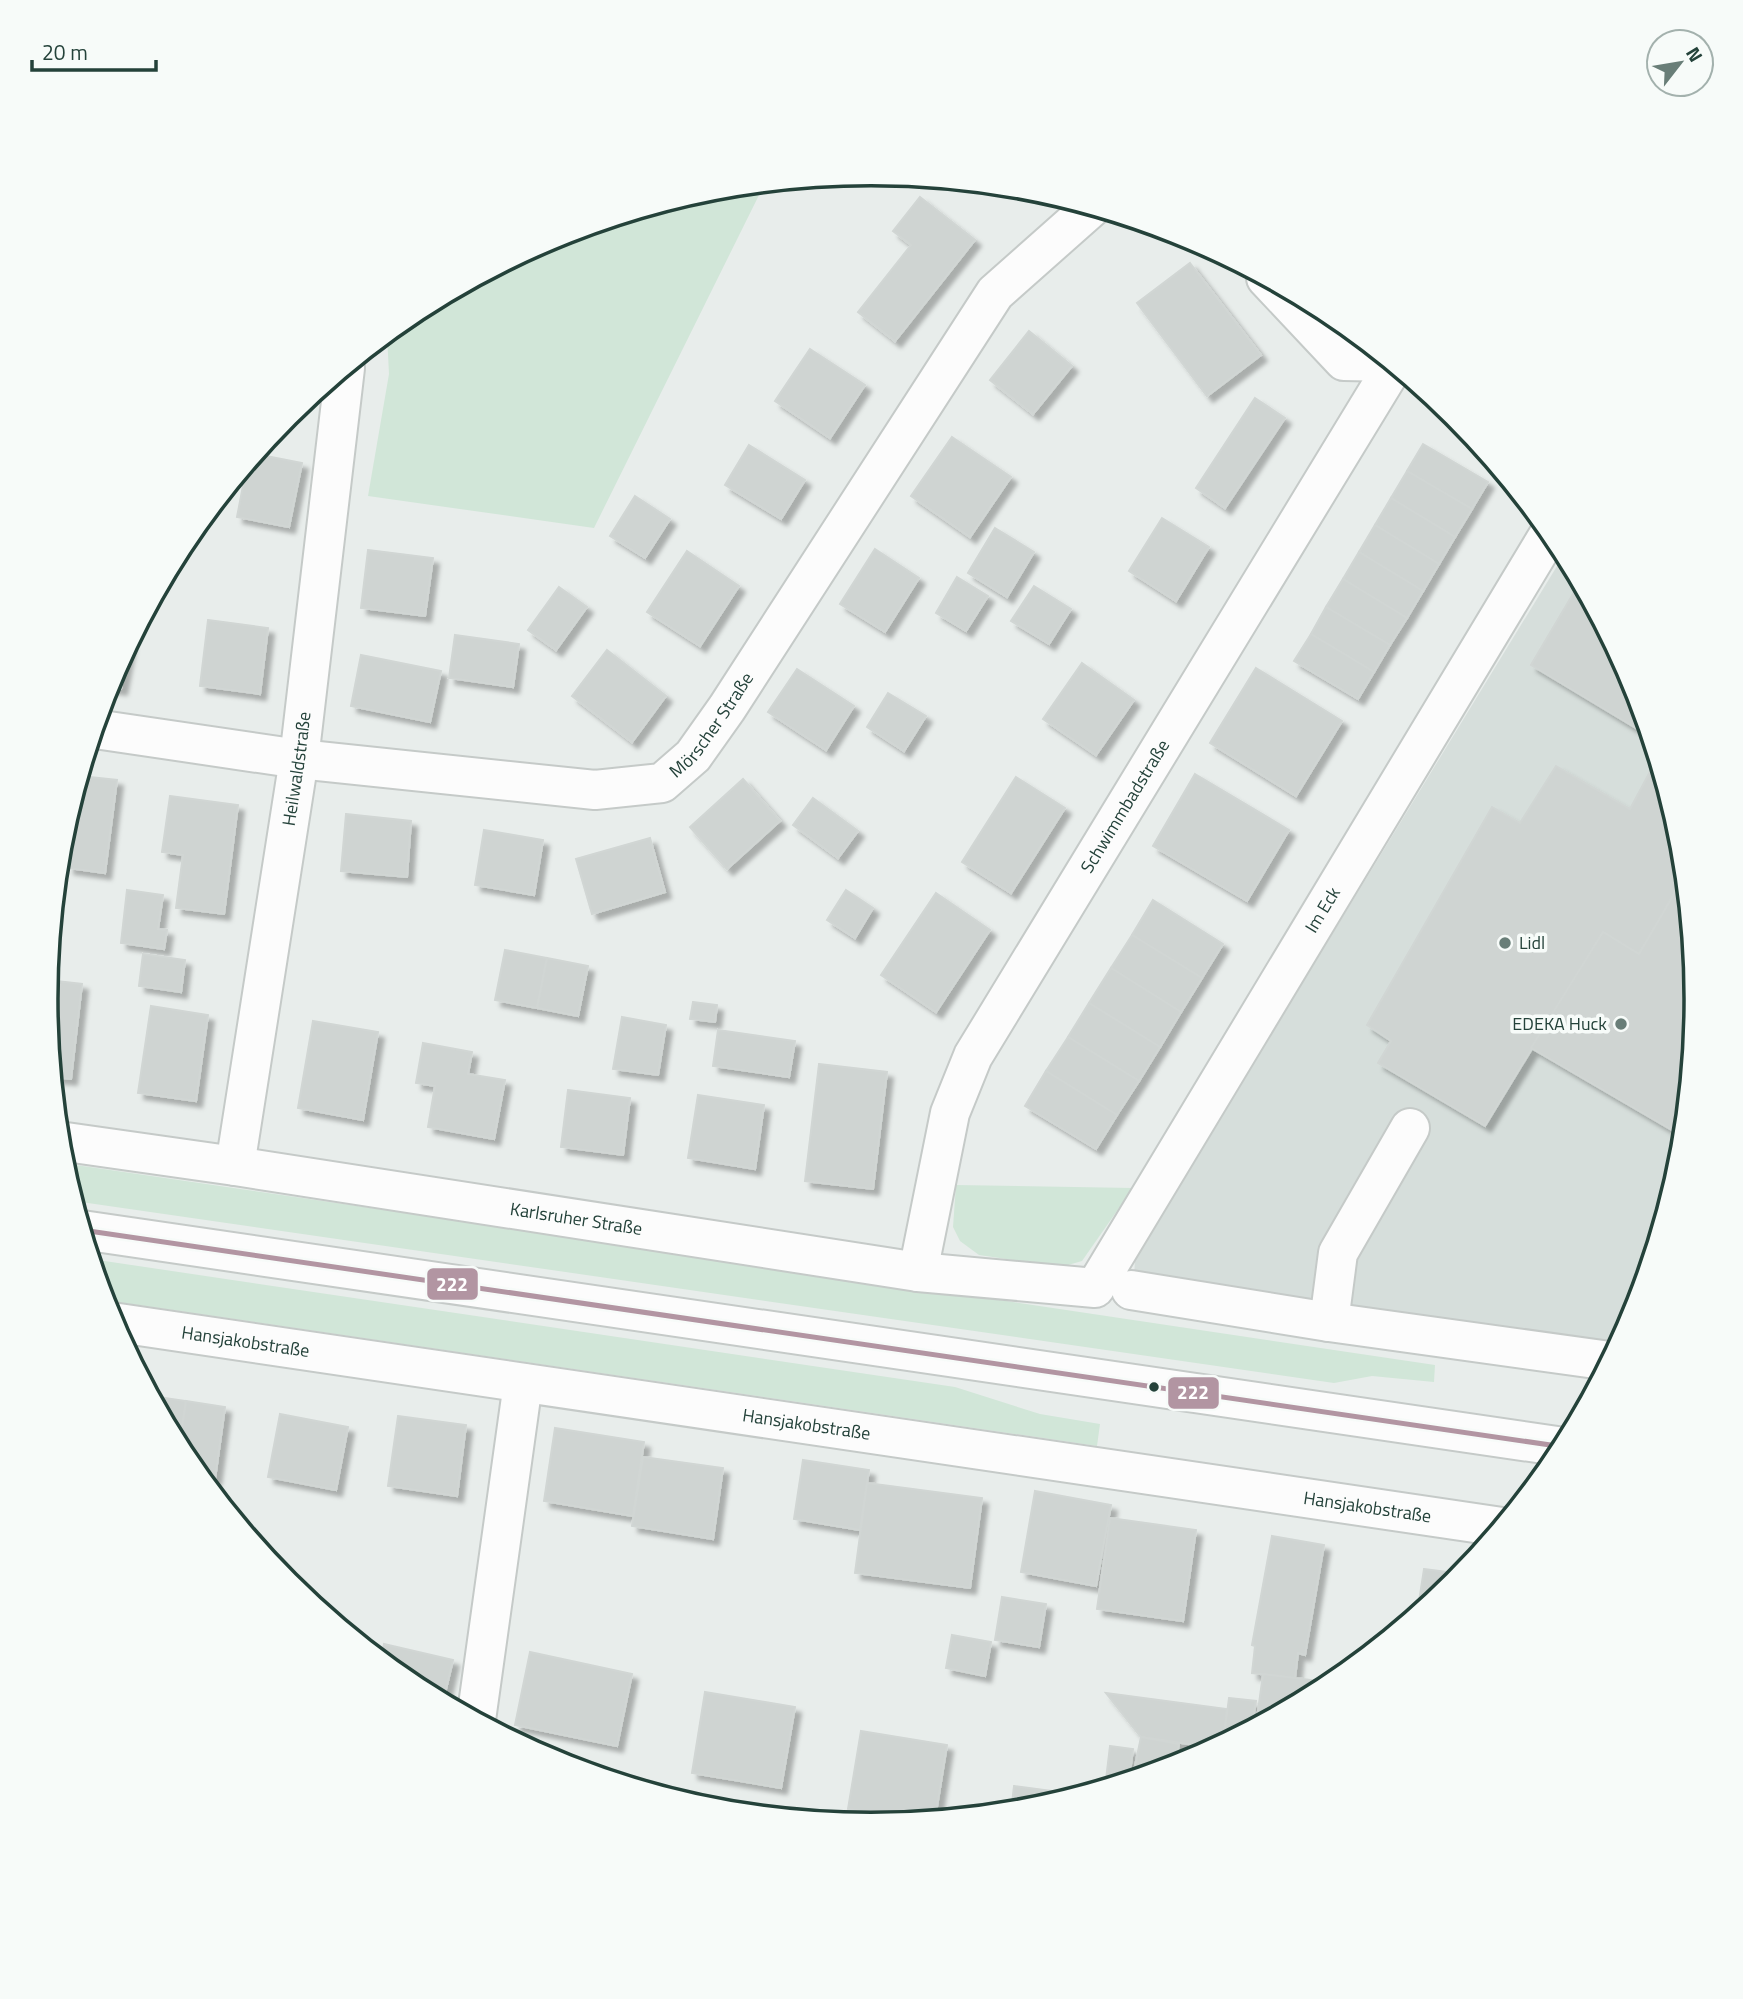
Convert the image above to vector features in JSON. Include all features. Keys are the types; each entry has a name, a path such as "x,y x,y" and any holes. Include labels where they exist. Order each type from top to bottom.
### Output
{"street":[{"name":"Mörscher Straße","path":"104,730 299,759 595,790 662,783 693,756 727,708 995,293 1084,214"},
{"name":"Schwimmbadstraße","path":"1287,301 1344,361 1378,363"},
{"name":"Schwimmbadstraße","path":"918,1272 950,1113 973,1056 1388,371"},
{"name":"Heilwaldstraße","path":"235,1166 299,759 343,381"},
{"name":"Im Eck","path":"1113,1289 1544,541"},
{"path":"1329,1322 1338,1253 1410,1128"},
{"name":"Karlsruher Straße","path":"71,1143 918,1272 1113,1289 1601,1360"},
{"path":"92,1231 1552,1445"},
{"name":"Hansjakobstraße","path":"126,1324 1492,1525"},
{"path":"477,1711 523,1383"}],"shaded area":[{"path":"1558,564 1601,640 1642,738 1670,841 1684,946 1684,1053 1670,1158 1642,1261 1605,1349 1134,1281 1135,1257"}],"green space":[{"path":"760,194 594,528 368,496 389,374 388,346 465,295 512,270 560,248 661,213"},
{"path":"75,1165 1435,1365 1434,1382 1372,1376 1334,1383 83,1202"},
{"path":"956,1185 1133,1188 1082,1261 1061,1267 979,1255 960,1241 953,1227"},
{"path":"101,1260 955,1387 1040,1414 1100,1424 1097,1446 117,1302"}],"building":[{"path":"920,197 975,240 895,341 858,312 911,245 893,231"},
{"path":"1190,263 1261,355 1207,396 1137,303"},
{"path":"1029,331 1072,366 1033,414 990,380"},
{"path":"810,349 865,385 830,438 775,401"},
{"path":"1255,398 1285,418 1225,508 1196,488"},
{"path":"952,437 1011,477 970,537 911,496"},
{"path":"1423,444 1488,482 1472,509 1407,471"},
{"path":"749,445 805,480 781,519 725,485"},
{"path":"266,456 302,463 289,527 237,517 244,483"},
{"path":"1407,471 1472,509 1455,537 1391,498"},
{"path":"635,496 670,519 645,558 610,536"},
{"path":"1391,498 1455,537 1439,564 1375,525"},
{"path":"1162,518 1209,547 1176,601 1129,571"},
{"path":"1375,525 1439,564 1423,591 1359,552"},
{"path":"995,528 1034,552 1007,597 968,573"},
{"path":"875,549 919,578 885,632 840,604"},
{"path":"368,550 433,558 425,616 361,608"},
{"path":"687,551 739,586 700,646 647,612"},
{"path":"1359,552 1423,591 1407,618 1343,579"},
{"path":"957,577 988,596 966,631 936,613"},
{"path":"1343,579 1407,618 1390,645 1326,607"},
{"path":"1034,586 1071,609 1049,644 1011,621"},
{"path":"559,587 587,607 556,650 528,630"},
{"path":"1575,591 1601,640 1639,730 1531,665"},
{"path":"1326,607 1390,645 1374,672 1311,634"},
{"path":"208,620 268,628 260,694 200,686"},
{"path":"1311,634 1374,672 1358,699 1294,661"},
{"path":"455,635 519,644 513,687 449,678"},
{"path":"607,650 666,696 632,742 572,696"},
{"path":"361,655 441,671 430,722 351,706"},
{"path":"1082,663 1134,700 1096,755 1043,719"},
{"path":"1256,668 1342,721 1296,796 1210,743"},
{"path":"797,669 854,706 826,750 768,712"},
{"path":"888,693 926,716 904,751 867,727"},
{"name":"Lidl","path":"1556,766 1630,809 1652,769 1670,841 1677,888 1639,954 1603,932 1485,1126 1378,1063 1391,1041 1367,1025 1492,807 1520,823"},
{"path":"1195,774 1289,830 1247,901 1153,846"},
{"path":"89,777 117,780 105,873 69,868"},
{"path":"1016,777 1065,808 1011,893 962,862"},
{"path":"743,779 780,821 727,869 690,827"},
{"path":"170,796 238,805 224,914 176,908 183,855 162,852"},
{"path":"813,798 858,831 838,858 793,825"},
{"path":"346,814 411,821 407,877 341,871"},
{"path":"484,830 543,840 534,895 475,885"},
{"path":"650,838 665,892 592,914 576,859"},
{"name":"EDEKA Huck","path":"1677,888 1684,946 1685,1000 1684,1053 1674,1131 1531,1048 1603,932 1639,954"},
{"path":"127,890 163,895 158,929 167,930 164,949 121,943"},
{"path":"846,890 873,908 855,938 827,920"},
{"path":"936,893 990,930 936,1012 881,975"},
{"path":"1153,900 1223,944 1202,978 1132,935"},
{"path":"1132,935 1202,978 1181,1012 1111,968"},
{"path":"505,950 547,958 537,1008 495,1000"},
{"path":"143,954 185,960 181,992 139,986"},
{"path":"547,958 588,966 578,1016 537,1008"},
{"path":"1111,968 1181,1012 1160,1047 1089,1003"},
{"path":"58,981 82,984 71,1079 62,1078"},
{"path":"693,1002 717,1005 715,1022 690,1019"},
{"path":"1089,1003 1160,1047 1139,1081 1068,1037"},
{"path":"151,1006 208,1015 196,1101 138,1093"},
{"path":"622,1017 666,1025 658,1075 613,1069"},
{"path":"313,1021 378,1032 363,1120 298,1108"},
{"path":"718,1030 795,1041 789,1077 713,1066"},
{"path":"1068,1037 1139,1081 1117,1115 1046,1071"},
{"path":"423,1043 472,1052 468,1074 505,1080 494,1139 428,1127 435,1086 416,1083"},
{"path":"819,1064 887,1072 873,1189 805,1181"},
{"path":"1046,1071 1117,1115 1096,1149 1025,1106"},
{"path":"568,1090 630,1098 623,1155 561,1147"},
{"path":"698,1095 764,1105 755,1169 688,1158"},
{"path":"163,1398 186,1401 182,1430"},
{"path":"186,1401 225,1407 215,1479 195,1452 182,1430"},
{"path":"280,1414 348,1427 336,1490 268,1477"},
{"path":"398,1416 466,1425 457,1496 388,1486"},
{"path":"555,1428 644,1442 633,1516 544,1501"},
{"path":"643,1457 723,1468 713,1539 632,1526"},
{"path":"803,1460 869,1470 860,1530 794,1519"},
{"path":"867,1483 982,1498 970,1588 855,1573"},
{"path":"1035,1491 1111,1505 1096,1586 1021,1572"},
{"path":"1110,1518 1196,1530 1183,1621 1097,1609"},
{"path":"1272,1536 1324,1545 1305,1655 1298,1653 1295,1678 1252,1673 1255,1646 1252,1645"},
{"path":"1424,1569 1450,1572 1447,1575 1419,1601"},
{"path":"1002,1597 1046,1604 1039,1647 995,1640"},
{"path":"952,1635 991,1642 985,1676 946,1668"},
{"path":"384,1644 453,1660 445,1692 419,1676 383,1650"},
{"path":"530,1652 632,1674 617,1746 515,1725"},
{"path":"1263,1674 1316,1681 1278,1704 1257,1715"},
{"path":"705,1692 795,1707 781,1788 692,1773"},
{"path":"1106,1693 1227,1709 1224,1732 1196,1745 1141,1737"},
{"path":"1229,1698 1256,1701 1254,1717 1225,1732"},
{"path":"861,1731 947,1745 936,1811 872,1813 848,1809"},
{"path":"1141,1737 1179,1744 1177,1753 1134,1770"},
{"path":"1110,1746 1133,1749 1130,1771 1106,1778"},
{"path":"1014,1786 1057,1792 1030,1798 1012,1801"}],"transit line":[{"name":"222","path":"92,1231 1552,1445"}],"place":[{"name":"Lidl","path":"1505,943"},
{"name":"EDEKA Huck","path":"1621,1024"}]}
